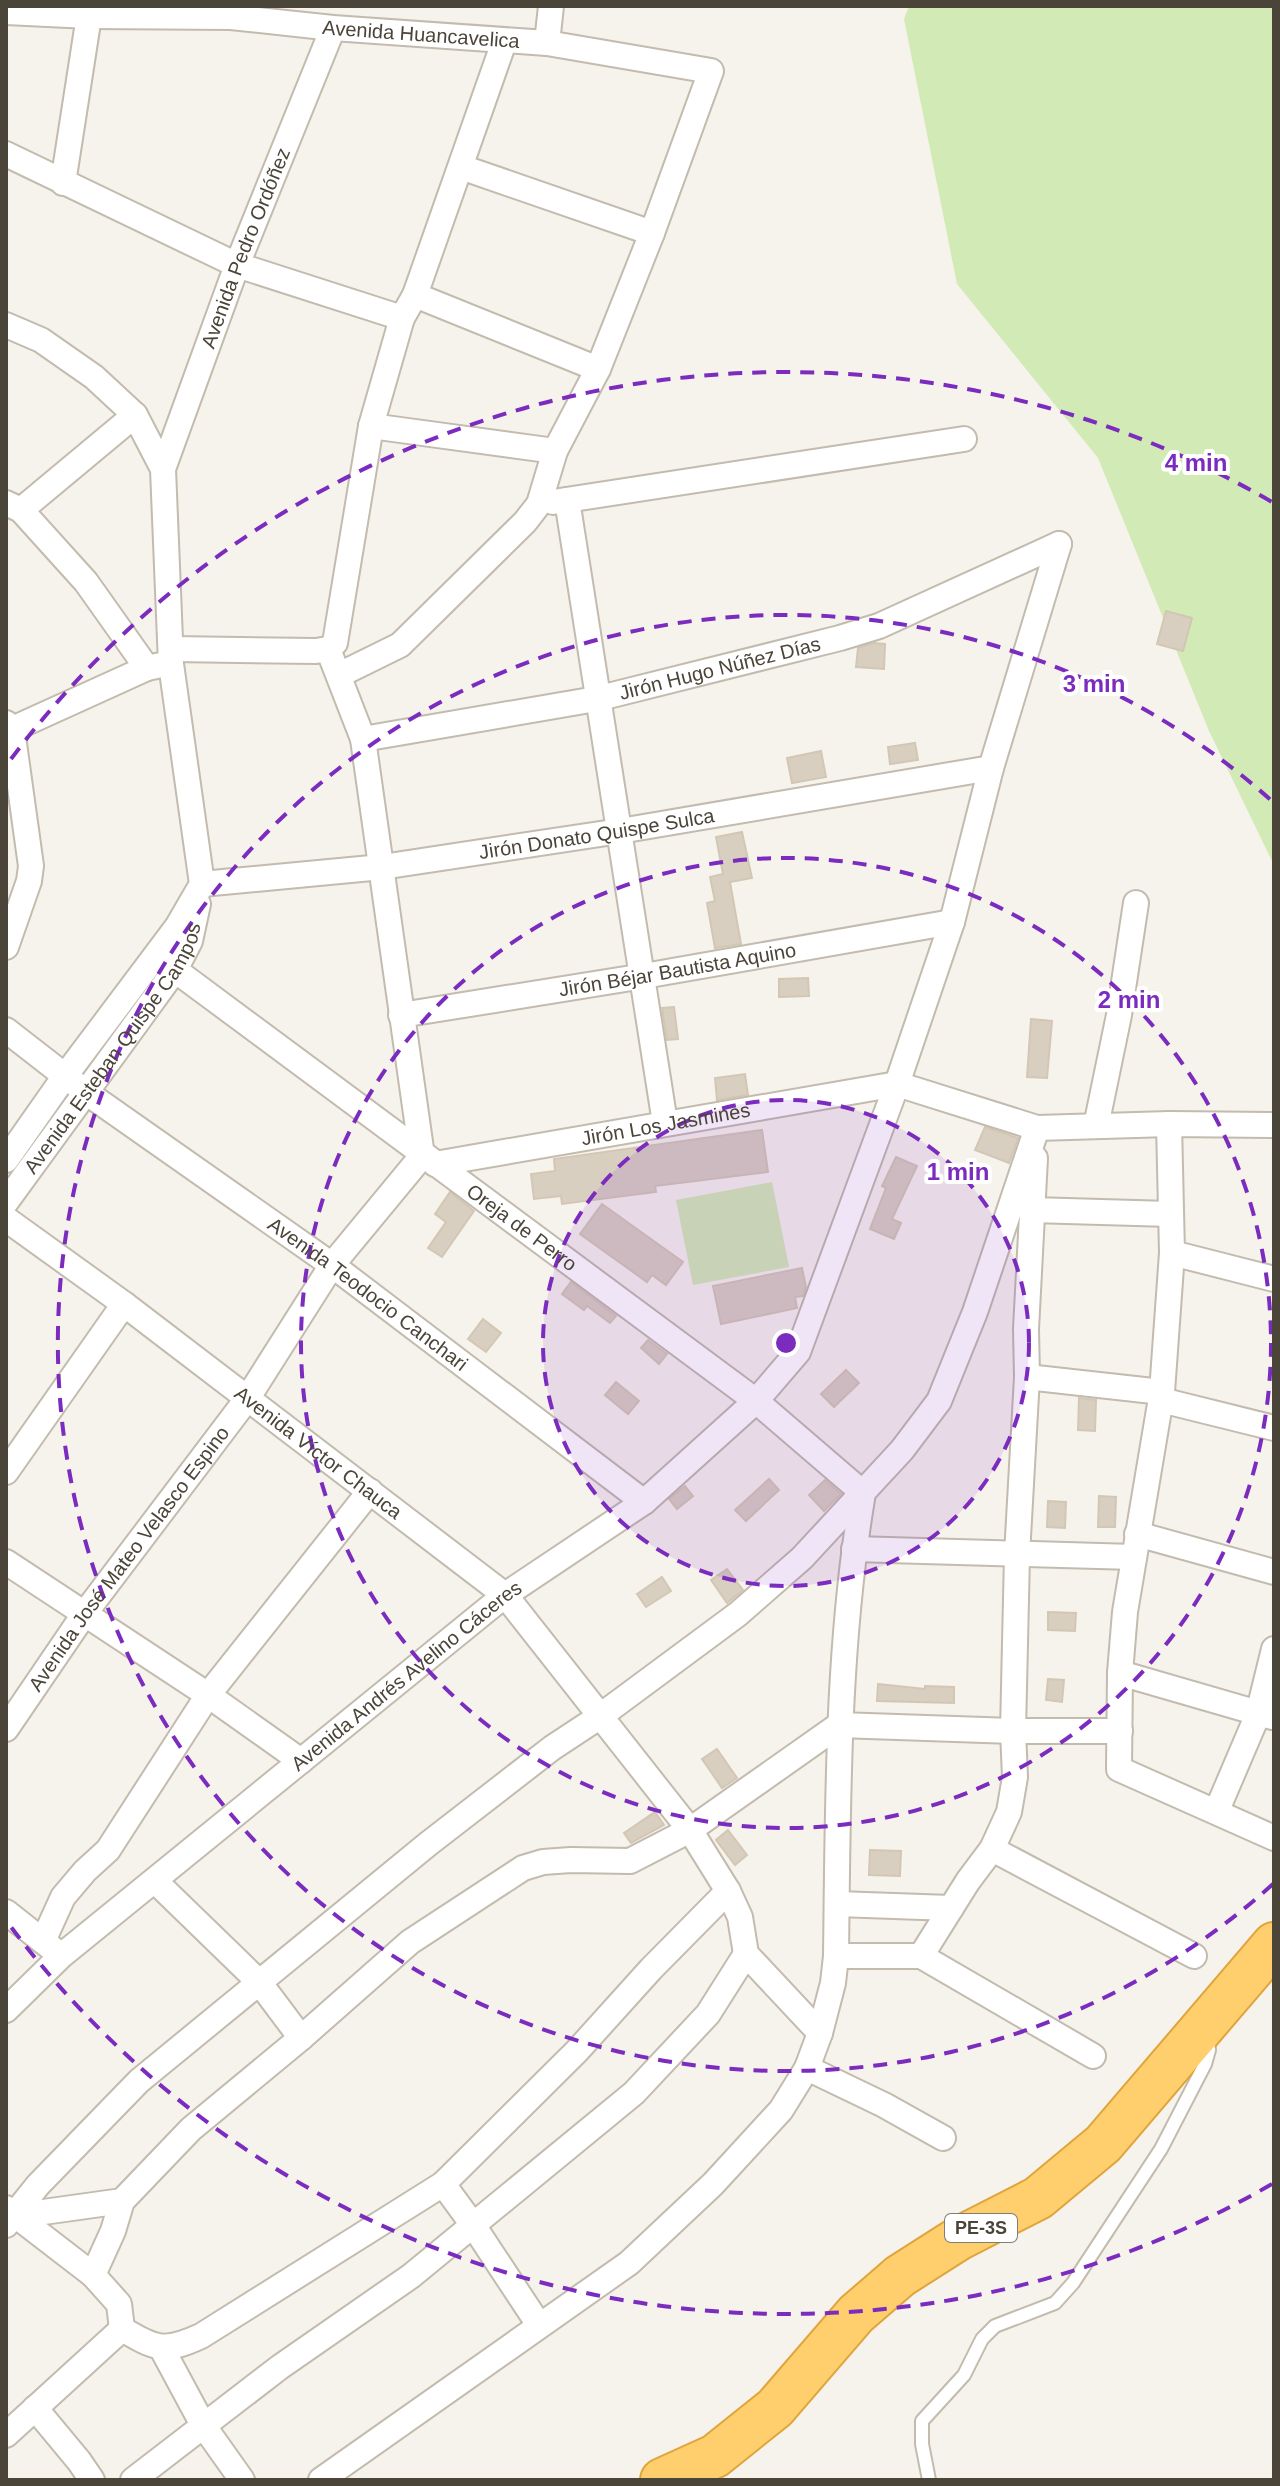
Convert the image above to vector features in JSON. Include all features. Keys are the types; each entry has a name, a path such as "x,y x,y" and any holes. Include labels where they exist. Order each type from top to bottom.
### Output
{"highway":[{"name":"PE-3S","path":"662,2480 715,2456 775,2408 856,2314 900,2276 958,2239 1038,2198 1103,2144 1274,1944"}],"street":[{"path":"547,43 551,6"},
{"name":"Avenida Huancavelica","path":"6,12 89,16 231,12 333,28 547,43 711,71 652,233"},
{"path":"63,183 89,16"},
{"name":"Avenida Pedro Ordóñez","path":"163,469 237,265 333,28"},
{"path":"6,947 29,881 31,866 8,728 172,656 328,649 335,643 371,426 402,318 415,295 504,42"},
{"path":"6,154 237,265 402,318"},
{"path":"339,675 400,645 525,522 539,504 555,451 598,369 652,233 461,167"},
{"path":"415,295 598,369"},
{"path":"6,325 41,340 94,377 135,415 163,469"},
{"path":"135,415 14,507 86,582 147,668"},
{"path":"371,426 555,451"},
{"path":"539,504 964,439"},
{"name":"Avenida Esteban Quispe Campos","path":"6,1202 175,970 190,941 202,884 172,656 163,469"},
{"path":"567,500 665,1123"},
{"name":"Jirón Hugo Núñez Días","path":"363,739 596,699 879,626 1059,544"},
{"name":"Avenida Andrés Avelino Cáceres","path":"6,2010 52,1948 155,1881 505,1595 644,1502 756,1401 798,1352 897,1084 952,922 991,768 1059,544"},
{"path":"328,649 363,739 401,1015 429,1160"},
{"name":"Jirón Donato Quispe Sulca","path":"202,884 382,867 620,831 991,768"},
{"path":"6,1160 177,927 202,884"},
{"path":"1096,1126 1119,1015 1136,903"},
{"name":"Jirón Béjar Bautista Aquino","path":"401,1015 952,922"},
{"name":"Oreja de Perro","path":"175,970 756,1401 863,1493"},
{"name":"Avenida Teodocio Canchari","path":"6,1030 87,1093 332,1265 644,1502"},
{"path":"897,1084 1037,1128 1274,1125"},
{"name":"Jirón Los Jasmines","path":"429,1160 897,1084"},
{"path":"1169,1124 1172,1253 1161,1396 1125,1612 1120,1673 1119,1769 1274,1838"},
{"path":"921,1956 992,1849 1009,1812 1015,1777 1013,1731 1017,1555 1037,1128"},
{"path":"9,2216 139,2081 428,1844 552,1748 738,1614 802,1558 902,1450 939,1401 975,1312 1037,1128"},
{"name":"Avenida José Mateo Velasco Espino","path":"6,1729 85,1613 247,1399 332,1265 429,1160"},
{"path":"1032,1210 1170,1214"},
{"name":"Avenida Víctor Chauca","path":"6,1219 124,1304 505,1595 690,1830 728,1891 740,1917 746,1954"},
{"path":"1172,1253 1274,1279"},
{"path":"6,1472 124,1304"},
{"path":"1027,1377 1161,1396 1274,1428"},
{"path":"6,1912 52,1948 63,1897 108,1850 208,1695 370,1491"},
{"path":"321,2480 629,2263 713,2184 781,2110 807,2068 833,1983 836,1956 839,1725 854,1549 863,1493"},
{"path":"854,1549 1017,1555 1136,1546 1274,1572"},
{"path":"6,1562 208,1695 301,1761"},
{"path":"1217,1810 1266,1716 1274,1649"},
{"path":"1120,1673 1266,1716"},
{"path":"93,2275 113,2231 122,2201 130,2189 191,2129 410,1942 523,1868 543,1862 571,1860 630,1861 690,1830 839,1725 1120,1731"},
{"path":"992,1849 1194,1956"},
{"path":"155,1881 259,1982 301,2038"},
{"path":"122,2329 161,2347 178,2347 201,2336 443,2184 577,2051 651,1969 728,1891"},
{"path":"837,1904 951,1908"},
{"path":"133,2480 280,2367 411,2276 634,2093 708,2014 746,1954 820,2033"},
{"path":"836,1956 921,1956 1093,2056"},
{"path":"807,2068 943,2138"},
{"path":"443,2184 539,2325"},
{"path":"9,2216 122,2201"},
{"path":"9,2216 93,2275 119,2304 122,2329"},
{"path":"6,2435 122,2329"},
{"path":"161,2347 203,2425 242,2480"},
{"path":"35,2408 92,2480"}],"lane":[{"path":"929,2480 922,2444 922,2421 964,2375 988,2331 1055,2303 1073,2283 1161,2149 1205,2064 1209,2050 1203,2026"}],"green space":[{"path":"909,6 1274,6 1274,865 1209,731 1098,458 957,284 904,19"},
{"path":"772,1182 789,1267 693,1285 676,1200"}],"building":[{"path":"1166,611 1192,618 1183,651 1157,644"},
{"path":"874,643 885,644 884,669 856,667 858,648"},
{"path":"915,743 918,760 890,764 888,747"},
{"path":"821,751 826,777 792,783 787,758"},
{"path":"742,832 752,878 730,882 741,944 715,948 707,903 715,901 710,877 723,874 716,837"},
{"path":"808,978 809,996 779,997 779,979"},
{"path":"674,1007 678,1039 667,1040 662,1008"},
{"path":"1031,1019 1052,1021 1047,1078 1027,1077"},
{"path":"745,1074 748,1095 717,1100 715,1078"},
{"path":"985,1127 1018,1138 1009,1163 975,1150"},
{"path":"762,1130 768,1172 655,1186 656,1192 562,1204 561,1196 534,1199 531,1174 555,1171 554,1159"},
{"path":"896,1157 917,1166 892,1219 901,1223 894,1239 870,1229 886,1188 882,1186"},
{"path":"450,1192 474,1211 442,1257 428,1248 446,1222 435,1214"},
{"path":"602,1204 683,1262 666,1285 652,1275 647,1282 580,1234"},
{"path":"802,1268 806,1287 803,1296 795,1297 797,1308 721,1324 713,1286"},
{"path":"571,1282 616,1316 610,1323 587,1306 584,1310 562,1294"},
{"path":"483,1319 501,1333 486,1352 468,1339"},
{"path":"648,1340 667,1354 659,1364 641,1348"},
{"path":"846,1370 859,1383 834,1407 821,1394"},
{"path":"616,1382 639,1401 628,1414 605,1395"},
{"path":"1079,1398 1096,1400 1095,1431 1078,1430"},
{"path":"769,1479 779,1490 746,1521 735,1510"},
{"path":"825,1480 841,1494 824,1511 809,1495"},
{"path":"685,1486 693,1496 677,1509 669,1499"},
{"path":"1099,1496 1116,1497 1115,1527 1098,1527"},
{"path":"1048,1501 1066,1502 1065,1528 1047,1527"},
{"path":"727,1569 743,1590 727,1603 711,1580"},
{"path":"662,1577 671,1591 646,1607 637,1594"},
{"path":"1048,1612 1076,1613 1075,1631 1048,1630"},
{"path":"1048,1679 1064,1680 1062,1702 1046,1700"},
{"path":"878,1684 925,1689 925,1686 954,1687 954,1703 877,1701"},
{"path":"717,1749 737,1778 722,1788 702,1759"},
{"path":"655,1812 664,1825 631,1843 624,1833"},
{"path":"728,1830 747,1855 735,1865 716,1840"},
{"path":"870,1850 901,1851 900,1876 869,1875"}]}
